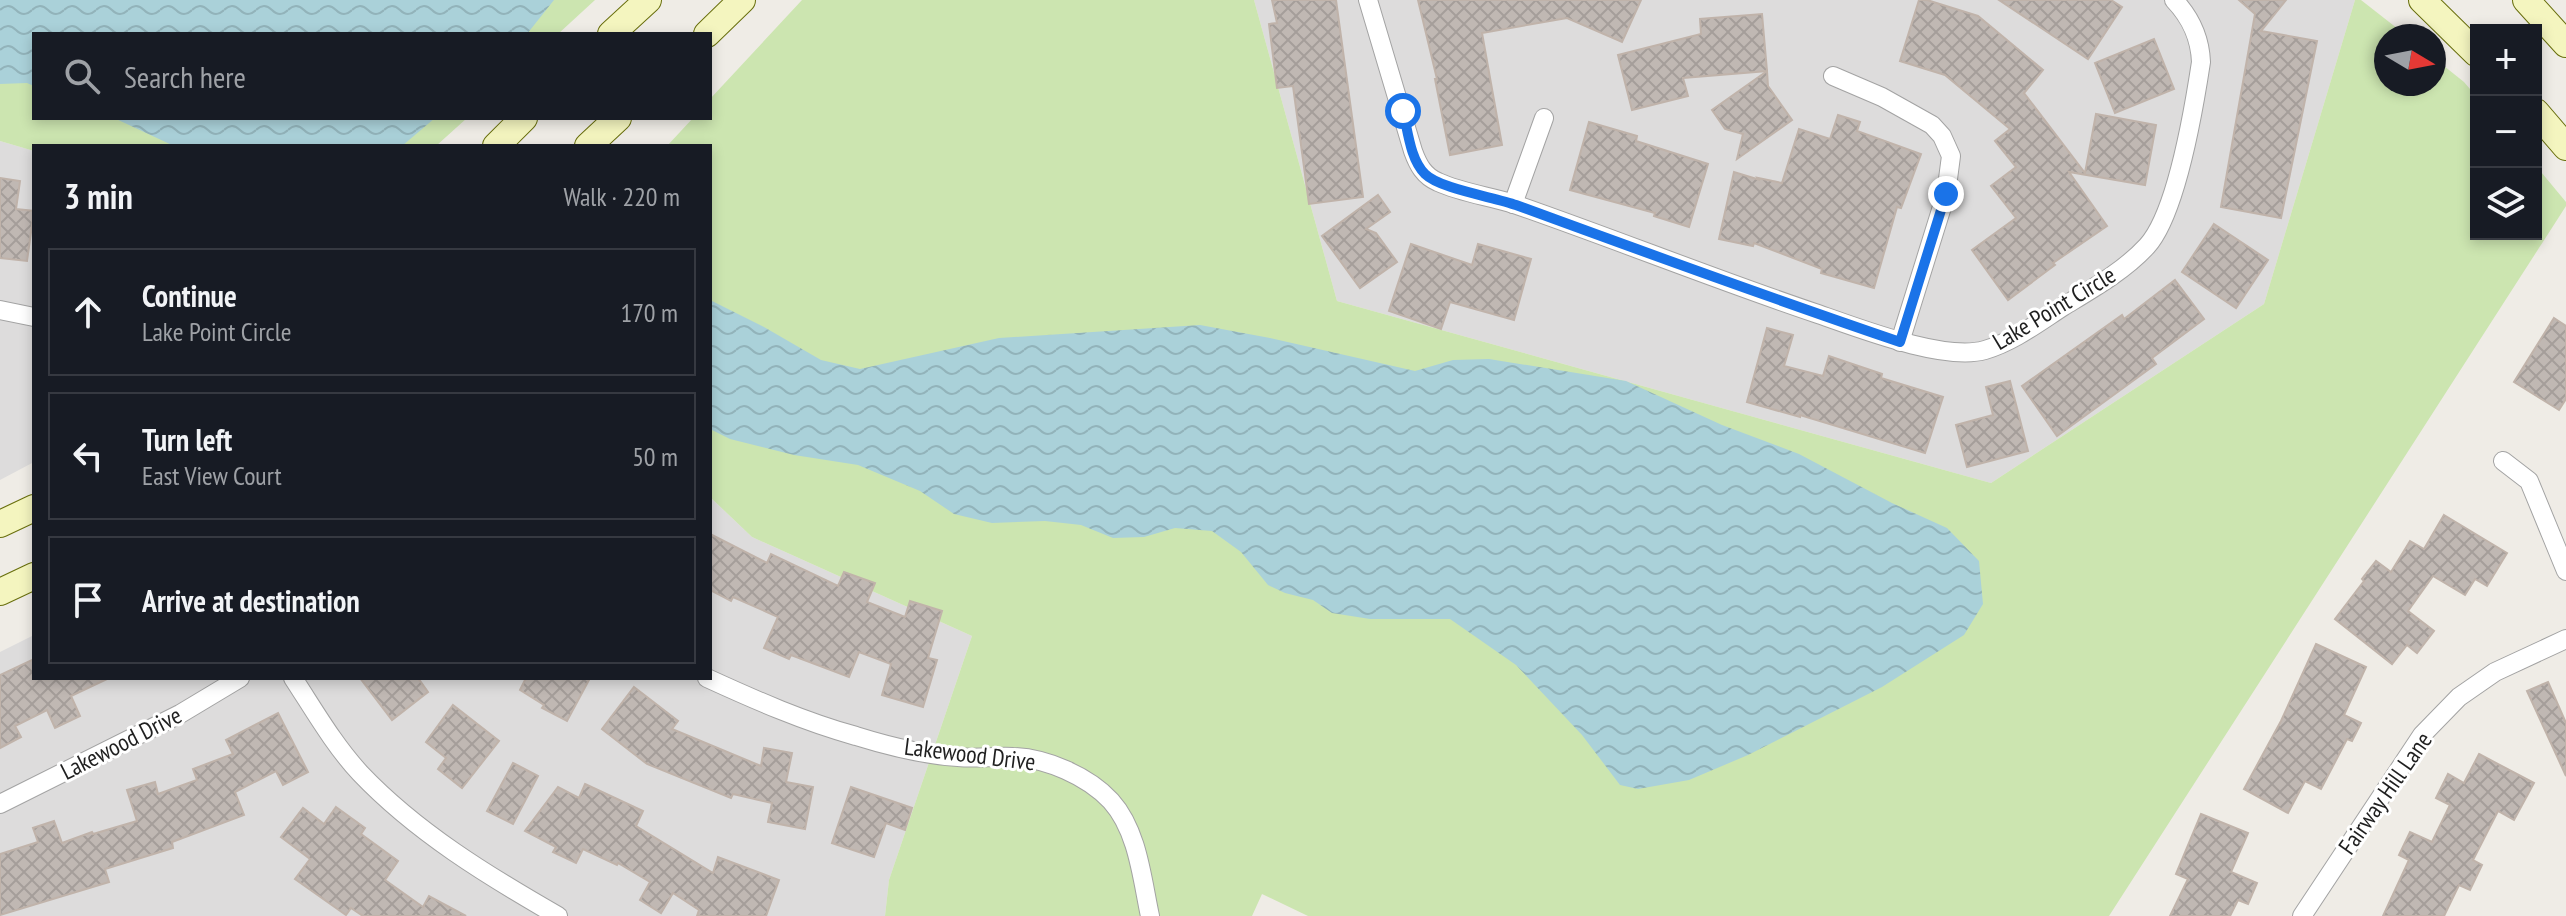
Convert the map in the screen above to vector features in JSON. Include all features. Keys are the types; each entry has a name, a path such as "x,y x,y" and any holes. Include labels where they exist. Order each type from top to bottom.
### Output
{"main road":[{"path":"613,32 648,0"},
{"path":"709,32 742,0"},
{"path":"2422,0 2470,47"},
{"path":"2526,0 2566,44"},
{"path":"2542,119 2566,147"},
{"path":"498,144 522,120"},
{"path":"590,144 616,120"},
{"path":"0,524 32,509"},
{"path":"0,592 32,577"}],"street":[{"name":"Lake Point Circle","path":"1368,0 1418,164 1426,175 1438,183 1513,204 1900,342 1972,352 2007,342 2105,281 2146,247 2164,219 2175,187 2201,62 2195,29 2174,0"},
{"path":"1833,76 1882,97 1932,125 1948,145 1951,156 1946,194 1900,342"},
{"path":"1513,204 1544,118"},
{"path":"0,310 32,317"},
{"path":"2503,461 2529,481 2566,571"},
{"name":"Fairway Hill Lane","path":"2302,916 2422,735 2459,697 2495,672 2566,639"},
{"name":"Lakewood Drive","path":"0,804 180,714 237,680"},
{"path":"294,680 338,745 387,800 448,847 558,916"},
{"name":"Lakewood Drive","path":"711,680 756,700 855,736 943,756 1040,760 1086,782 1111,802 1124,818 1150,916"}],"shaded area":[{"path":"1254,0 2355,0 2264,304 1991,483 1337,301"},
{"path":"0,141 32,150 32,463 0,480"},
{"path":"712,499 752,537 972,636 889,880 885,916 0,916 0,652 32,636 32,680 712,680"}],"green space":[{"path":"0,0 595,0 560,32 32,32 32,120 465,120 438,144 32,144 32,150 0,141"},
{"path":"802,0 1254,0 1337,301 1991,483 2264,304 2355,0 2361,0 2392,24 2374,24 2374,96 2446,96 2446,68 2470,89 2470,240 2542,240 2542,173 2566,206 2109,916 1308,916 1262,894 1252,916 885,916 889,880 972,636 752,537 712,499 712,144 669,144 691,120 712,120 712,97"}],"water":[{"path":"0,0 554,0 529,32 32,32 32,85 0,84"},
{"path":"118,120 433,120 404,144 170,144"},
{"path":"712,301 821,360 860,369 999,338 1200,325 1415,371 1453,360 1489,359 1626,381 1722,425 1799,454 1947,528 1979,561 1983,604 1964,635 1882,687 1748,755 1689,780 1638,789 1620,785 1582,735 1516,665 1450,619 1370,619 1332,613 1313,600 1268,585 1241,552 1212,531 1175,528 1144,537 1113,538 1081,525 1045,521 992,523 954,514 920,491 858,465 794,455 730,439 712,430"}],"building":[{"path":"1272,0 1336,0 1363,197 1309,204 1293,86 1277,88 1269,24 1277,23"},
{"path":"1418,0 1641,0 1622,42 1567,18 1482,33 1502,145 1450,155 1437,79"},
{"path":"1919,0 1978,16 2043,70 2024,93 2085,173 2096,114 2156,125 2145,185 2069,172 2107,226 2053,263 2055,265 2008,300 1972,250 2016,218 1991,186 2016,167 1995,141 2010,129 1945,75 1900,61"},
{"path":"1999,0 2111,0 2122,7 2088,59"},
{"path":"2239,0 2286,0 2261,31 2317,41 2281,218 2221,207 2255,14"},
{"path":"1762,14 1767,71 1683,78 1688,96 1632,110 1618,55 1701,34 1700,19"},
{"path":"2154,39 2174,89 2115,113 2095,63"},
{"path":"1767,71 1768,86 1792,120 1737,159 1743,134 1725,129 1712,110"},
{"path":"1838,115 1860,122 1857,131 1921,154 1901,208 1897,207 1874,288 1821,273 1822,269 1754,243 1753,246 1719,239 1734,172 1782,183 1799,129 1830,139"},
{"path":"1589,122 1637,136 1636,141 1708,164 1689,227 1654,216 1655,213 1570,190"},
{"path":"0,178 20,181 16,209 32,211 32,225 27,261 0,258"},
{"path":"1378,195 1390,212 1366,229 1376,233 1397,262 1360,288 1322,236"},
{"path":"2214,224 2268,260 2236,308 2182,272"},
{"path":"1411,244 1472,265 1478,244 1531,259 1514,320 1450,302 1441,329 1389,311"},
{"path":"2175,280 2204,319 2152,358 2156,364 2057,436 2022,386 2122,315 2124,319"},
{"path":"2554,318 2566,326 2566,399 2559,410 2514,382"},
{"path":"1767,328 1793,335 1784,366 1823,376 1829,356 1882,374 1881,378 1943,397 1925,453 1747,402"},
{"path":"2010,381 2028,451 1967,467 1956,425 1993,415 1986,387"},
{"path":"2444,515 2507,553 2487,586 2475,579 2465,595 2433,576 2408,611 2434,631 2417,653 2407,645 2392,664 2335,619 2376,561 2391,572 2410,541 2424,549"},
{"path":"712,535 767,563 771,554 838,586 844,572 875,583 867,602 905,617 910,601 942,611 928,658 937,660 923,707 882,695 891,664 859,652 849,677 764,648 778,617 733,597 731,601 712,591"},
{"path":"2316,644 2366,667 2344,715 2361,723 2352,741 2347,739 2321,789 2305,781 2288,813 2244,789 2281,721"},
{"path":"32,660 32,680 105,680 71,696 80,716 55,728 47,710 15,726 21,737 0,748 0,675"},
{"path":"362,680 419,680 428,692 392,720"},
{"path":"525,680 589,680 567,721 542,708 544,705 520,690"},
{"path":"2548,682 2566,723 2566,776 2527,691"},
{"path":"634,687 678,721 672,729 761,766 764,748 792,753 786,782 813,787 805,829 768,822 772,803 733,794 731,798 647,764 602,729"},
{"path":"453,705 499,741 462,788 438,769 446,758 426,742"},
{"path":"278,713 308,772 283,785 276,771 235,792 244,815 172,842 173,848 105,869 109,882 0,915 0,854 38,842 33,828 54,821 62,843 137,821 127,790 155,782 158,794 197,780 193,769 233,754 226,740"},
{"path":"2479,754 2534,783 2514,820 2498,811 2473,860 2482,865 2470,890 2459,885 2444,916 2383,916 2409,860 2399,855 2410,832 2432,842 2450,805 2436,798 2448,774 2464,783"},
{"path":"513,763 538,776 513,824 487,811"},
{"path":"585,784 643,811 636,826 713,873 718,857 779,880 766,916 697,916 699,910 673,893 661,913 640,900 650,882 618,863 583,849 576,863 553,852 556,847 525,831 558,787 579,798"},
{"path":"851,787 912,808 905,830 886,823 874,857 832,843"},
{"path":"336,807 365,828 361,834 398,861 385,880 423,907 429,896 466,916 363,916 351,908 346,915 295,879 310,859 281,837 303,808 324,824"},
{"path":"2201,814 2248,833 2231,872 2257,883 2248,904 2238,900 2230,916 2170,916 2188,879 2176,874"}],"route":[{"path":"1403,111 1418,164 1426,175 1438,183 1513,204 1900,342 1946,194"}]}
